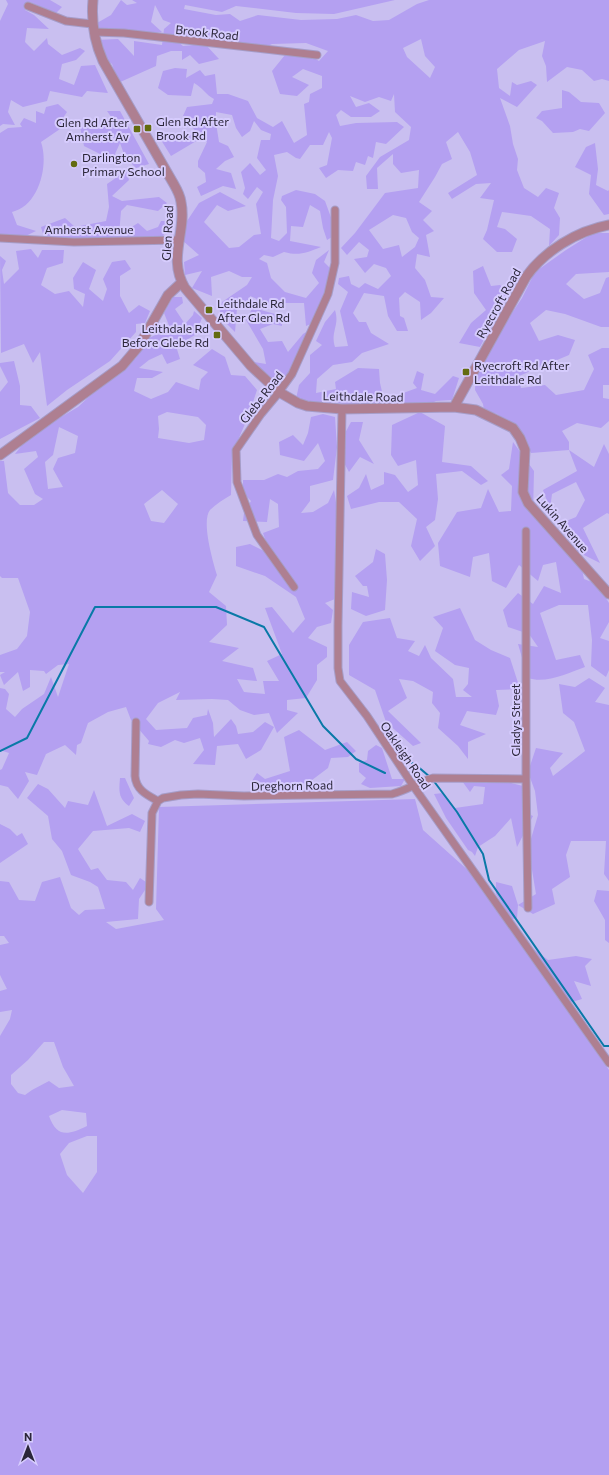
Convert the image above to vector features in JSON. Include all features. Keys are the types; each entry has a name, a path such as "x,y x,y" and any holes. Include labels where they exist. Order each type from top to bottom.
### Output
{"street":[{"name":"Glen Road","path":"93,0 93,28 97,49 179,194 182,213 177,261 182,282"},
{"name":"Brook Road","path":"28,6 66,21 93,28 124,33 317,55"},
{"name":"Glebe Road","path":"294,586 257,535 237,482 236,450 261,414 292,374 328,294 335,263 335,210"},
{"name":"Ryecroft Road","path":"454,407 526,277 534,266 552,251 575,237 609,225"},
{"name":"Amherst Avenue","path":"0,238 74,242 179,240"},
{"name":"Leithdale Road","path":"182,282 212,321 251,366 279,392 290,399 307,406 342,409 454,407"},
{"path":"0,455 122,366 139,346 168,295 182,282"},
{"name":"Lukin Avenue","path":"454,407 476,410 512,428 520,438 525,450 523,492 528,503 609,594"},
{"name":"Oakleigh Road","path":"342,409 338,626 338,668 340,681 367,716 414,787 609,1063"},
{"name":"Gladys Street","path":"526,531 526,779 528,908"},
{"path":"136,722 136,784 144,793 158,801 152,813 149,902"},
{"name":"Dreghorn Road","path":"158,801 170,796 198,794 244,796 380,794 404,791 414,787 424,780 433,778 526,779"}],"shaded area":[{"path":"6,0 50,0 62,7 56,13 30,2 25,10 34,15 49,29 27,28 25,42 34,51 47,38 48,44 62,55 80,48 85,51 76,60 62,64 59,79 74,85 81,66 95,65 108,93 87,91 82,97 50,91 47,101 23,107 11,100 8,112 15,125 3,124 0,126 0,21 8,4"},
{"path":"121,0 127,5 137,3 132,0 395,0 334,14 296,13 236,6 222,12 185,5 184,9 216,15 230,14 240,21 258,15 301,20 337,19 356,15 373,21 389,20 417,4 429,0 609,0 609,81 602,79 594,81 582,70 567,67 547,82 546,66 542,56 545,41 519,50 497,69 499,88 510,96 512,82 517,85 531,81 537,85 517,107 500,98 510,126 513,144 518,159 517,170 524,188 538,197 546,188 559,193 554,208 560,218 559,235 549,246 550,229 531,216 502,212 497,227 505,229 517,239 512,252 497,252 483,239 487,230 494,200 480,198 491,183 476,184 452,199 448,193 477,175 470,152 458,132 446,142 452,159 442,164 419,202 432,211 423,220 434,231 426,235 430,257 417,254 415,268 425,280 431,297 444,298 431,313 421,320 420,302 405,292 399,298 400,316 404,318 408,331 397,331 388,316 384,296 364,293 353,313 359,322 366,322 371,333 389,344 362,353 352,362 333,365 317,379 316,393 336,389 335,382 358,368 379,369 380,383 384,400 417,388 413,383 417,371 424,374 421,390 435,394 453,376 459,378 452,400 436,401 428,405 353,407 336,402 318,405 296,399 299,385 310,373 310,355 322,345 316,341 325,322 335,310 335,347 348,346 340,311 348,292 338,284 339,278 349,276 351,284 359,288 365,283 378,289 391,276 386,268 374,264 365,273 354,259 367,257 369,250 359,242 347,255 341,248 355,233 385,193 418,188 419,170 401,173 393,164 393,154 377,168 378,189 367,189 366,176 380,157 409,140 411,127 395,112 394,94 391,101 379,97 365,102 350,96 356,107 369,103 380,111 371,117 351,117 341,110 336,115 340,126 356,123 397,122 404,127 386,144 376,142 373,158 368,156 365,165 356,162 353,171 338,170 326,178 319,168 327,165 332,138 329,132 323,145 310,145 300,159 287,152 274,155 278,176 273,200 271,238 279,241 287,233 286,207 281,200 282,196 296,190 315,194 325,201 337,234 327,240 320,211 310,205 303,227 291,226 290,241 321,247 302,253 294,254 284,252 273,257 264,255 259,259 267,263 271,278 285,292 306,298 319,283 312,273 316,260 329,250 324,262 333,271 319,309 322,319 306,326 304,303 283,303 261,310 282,316 282,326 273,324 260,329 268,342 282,341 288,352 303,334 313,328 290,375 272,382 248,361 266,364 263,349 246,320 257,299 250,296 250,299 237,308 235,332 219,316 222,302 247,285 252,277 242,277 229,271 211,277 212,296 192,288 202,271 185,275 184,262 199,255 182,240 187,221 199,203 220,192 246,206 228,211 217,205 204,222 229,248 239,247 254,235 261,234 256,204 263,192 257,187 248,199 243,194 245,188 241,172 250,163 260,175 266,170 257,158 261,140 270,140 271,134 261,130 254,121 250,131 242,137 236,128 232,115 216,112 219,142 228,146 234,157 225,161 216,169 231,173 236,189 223,186 201,196 197,187 206,182 205,173 198,167 198,161 207,142 198,140 171,156 161,140 184,133 198,134 183,116 187,107 212,104 214,99 194,83 191,96 168,95 158,88 163,71 175,68 187,69 186,78 200,70 205,76 215,74 217,94 228,94 248,101 257,118 273,127 282,121 294,143 307,135 304,104 309,102 310,94 322,88 322,76 303,69 292,77 309,85 297,96 280,94 272,71 289,50 302,51 319,61 328,51 306,43 272,44 258,51 239,42 220,45 175,39 183,46 205,44 219,59 199,64 190,55 182,60 182,51 171,51 157,56 156,66 118,83 112,64 94,50 96,40 118,39 134,56 134,41 162,45 164,29 171,23 163,20 155,5 151,22 162,32 135,35 99,29 97,23 111,15","holes":["421,39 425,56 435,67 430,78 407,57 403,48","393,215 406,218 412,232 419,238 415,247 402,257 399,245 383,249 369,230"]},
{"path":"562,90 569,92 581,102 599,103 605,113 589,131 580,129 573,132 553,133 542,121 536,118 542,111 562,108"},
{"path":"58,104 67,112 63,118 60,129 41,142 44,162 40,183 29,202 12,212 17,225 36,231 11,243 3,240 0,234 0,133 8,128 22,127 20,124 24,118 36,123 36,111 44,114 46,107"},
{"path":"107,111 120,111 149,164 136,168 125,157 120,143 115,154 121,161 105,161 100,154 84,146 80,127 96,129 114,121"},
{"path":"595,143 598,169 596,185 608,191 609,190 609,214 604,215 589,194 591,175 575,167 586,147"},
{"path":"126,171 129,180 112,196 122,201 159,197 167,203 158,211 127,205 121,211 119,235 138,223 147,231 158,227 161,221 168,221 163,237 123,241 50,237 43,234 41,227 65,218 75,227 106,221 109,207 107,184"},
{"path":"593,233 609,233 609,272 576,274 566,284 584,299 600,293 606,278 609,277 609,327 601,327 565,314 546,310 530,323 539,341 558,335 575,340 569,355 519,376 521,388 545,385 556,395 584,390 594,369 588,355 602,348 609,348 609,385 603,385 603,398 609,399 609,421 601,428 577,423 562,431 569,442 569,450 531,453 518,428 497,414 484,410 483,404 475,390 476,360 486,352 522,298 535,272"},
{"path":"31,249 38,258 42,250 64,250 63,263 47,268 41,285 55,294 69,291 83,307 85,294 74,289 73,278 83,262 96,270 89,289 103,301 107,289 103,279 112,262 125,260 131,269 120,276 120,296 129,313 139,305 150,311 145,323 136,324 136,332 110,361 67,390 47,406 40,352 33,363 24,344 1,353 0,256 6,261 2,270 4,284 19,269 16,251"},
{"path":"483,266 491,286 500,285 509,292 480,347 459,343 471,323 486,310 474,293 473,271"},
{"path":"173,297 182,297 183,303 175,309 185,324 193,315 194,311 202,318 195,335 176,346 180,359 167,364 162,354 149,360 139,368 163,372 152,378 137,378 134,391 151,399 168,392 176,382 199,390 201,379 208,372 193,365 212,349 225,357 231,375 245,376 257,390 248,417 232,454 231,495 210,510 207,523 207,532 217,575 209,592 226,606 227,625 209,642 239,648 222,661 253,668 257,681 237,679 244,692 265,694 263,681 279,681 267,661 282,654 265,608 272,607 293,633 305,619 296,597 265,576 236,566 236,547 250,544 270,554 263,533 279,527 278,504 270,499 267,522 243,521 244,513 251,501 243,493 243,480 264,480 278,474 287,477 298,471 318,469 325,461 318,443 304,461 280,455 279,442 293,435 303,445 308,433 311,417 323,414 335,417 337,447 333,480 310,486 310,501 301,513 313,512 328,503 334,490 338,517 338,558 335,599 325,603 333,610 331,623 317,627 308,638 327,647 327,657 317,665 317,680 306,698 287,700 287,710 298,713 277,733 269,713 254,715 240,710 228,700 176,700 180,692 158,703 146,719 156,730 187,728 193,718 207,715 208,709 213,723 214,737 231,719 236,726 238,734 253,732 265,722 274,727 261,750 246,759 238,744 217,746 215,765 193,764 204,750 200,738 184,743 175,740 161,747 148,744 149,741 131,720 126,707 108,712 88,723 81,743 77,745 76,755 65,745 46,754 37,775 25,772 29,781 18,799 8,787 0,785 0,770 2,769 9,753 0,750 0,688 5,689 9,694 6,709 15,717 22,709 44,694 51,677 58,697 69,664 58,665 46,674 44,671 30,670 30,687 23,691 18,672 4,685 0,675 5,672 0,672 0,655 17,649 27,636 30,612 18,578 2,578 0,576 0,461 4,461 8,493 20,505 34,505 43,499 35,494 24,469 38,457 36,451 15,454 29,436 78,407 109,378 136,358 147,339 170,328 164,313","holes":["167,412 198,417 206,425 204,440 189,443 158,438 158,416","59,427 78,436 75,453 58,458 53,469 63,487 48,489 45,462 53,455","162,490 178,504 164,523 151,521 144,504"]},
{"path":"14,361 20,386 20,405 31,406 40,418 0,439 0,392 8,382 0,363"},
{"path":"420,412 445,426 442,462 471,466 488,481 481,485 462,471 436,474 438,499 435,520 426,527 435,546 420,561 411,546 417,519 399,502 379,502 351,509 347,496 359,488 366,474 371,490 384,484 384,472 395,475 408,492 418,485 416,460 398,466 391,455 392,425"},
{"path":"351,422 363,422 359,440 374,464 360,457 349,472 341,457 344,435"},
{"path":"513,442 534,471 533,514 582,569 584,579 597,584 609,603 609,622 600,638 609,641 609,670 606,677 591,666 592,640 588,605 559,605 540,613 556,660 580,655 585,667 549,679 542,680 528,678 518,644 538,647 529,634 508,627 503,610 518,593 533,604 544,586 561,593 556,562 543,565 538,581 519,565 506,588 492,581 489,553 473,557 470,577 440,566 438,543 457,512 481,508 488,489 499,512 511,511 512,486 501,475 509,469"},
{"path":"604,444 609,454 609,514 607,513 583,528 600,563 576,551 564,522 576,517 585,500 576,482 552,494 550,509 543,490 577,471 569,450 594,467"},
{"path":"376,549 385,554 387,580 385,610 366,616 351,609 352,592 369,597 367,586 363,586 355,576 373,562"},
{"path":"460,608 475,640 491,650 510,658 520,689 496,690 499,706 496,715 467,711 460,725 486,734 468,742 468,759 458,746 438,728 440,713 432,703 433,692 413,681 399,679 407,698 388,711 421,743 413,746 386,722 375,690 349,675 349,645 363,622 390,618 397,638 415,641 408,651 419,656 425,645 431,658 453,679 456,697 472,697 463,690 468,684 469,668 455,665 435,651 443,628 433,617"},
{"path":"589,678 605,688 595,702 609,705 609,881 604,874 606,841 571,841 566,855 570,877 552,889 555,904 533,914 518,905 536,894 532,870 526,856 538,815 535,791 528,772 536,748 563,753 550,768 553,776 585,751 574,722 563,713 559,684 575,687"},
{"path":"299,730 325,750 347,742 356,751 348,757 331,758 328,768 308,783 274,785 252,781 257,773 265,779 290,771 284,737"},
{"path":"376,745 382,748 392,779 405,779 401,786 370,788 361,784 366,778 359,772 359,763 367,760 368,751"},
{"path":"120,778 125,778 134,798 129,806 125,803 120,794"},
{"path":"495,779 523,786 524,812 533,816 517,847 511,818 495,836 478,847 475,856 468,850 446,818 434,794 443,793 455,808 483,804 485,787 474,786 470,792 462,781"},
{"path":"38,784 48,789 65,808 68,801 88,805 94,790 107,826 132,814 145,821 140,832 129,828 93,831 78,849 91,870 98,868 107,880 126,882 133,890 140,878 149,884 139,899 138,919 106,922 116,929 164,920 156,909 159,807 415,799 423,830 470,872 609,1070 609,1475 0,1475 0,1036 10,1019 12,1010 0,1012 0,991 7,989 0,975 0,945 9,943 4,936 0,936 0,881 9,882 19,900 35,901 42,882 60,877 71,908 79,915 85,910 105,909 98,887 90,882 71,875 62,851 52,839 48,816 27,798","holes":["44,1042 54,1042 63,1067 74,1086 59,1088 49,1081 25,1095 18,1093 11,1084 11,1075 28,1060","62,1110 86,1113 87,1126 69,1133 64,1133 56,1128 49,1116","87,1136 97,1136 97,1172 83,1193 67,1175 60,1154 69,1143"]},
{"path":"0,824 10,829 17,836 22,833 28,844 0,863"},
{"path":"496,882 512,886 518,905 517,918 512,919 496,894"},
{"path":"597,890 609,891 609,943 605,940 605,920 594,901"},
{"path":"531,947 548,960 576,956 592,959 585,966 591,986 574,981 582,999 565,1004"}],"waterway":[{"path":"0,751 27,738 95,607 216,607 264,627 323,726 356,759 385,773"},
{"path":"405,760 416,765 430,777"},
{"path":"433,780 457,812 483,854 489,880 604,1046 609,1046"}],"place":[{"name":"Glen Rd After Brook Rd","path":"148,128"},
{"name":"Glen Rd After Amherst Av","path":"137,129"},
{"name":"Darlington Primary School","path":"74,164"},
{"name":"Leithdale Rd After Glen Rd","path":"209,310"},
{"name":"Leithdale Rd Before Glebe Rd","path":"217,335"},
{"name":"Ryecroft Rd After Leithdale Rd","path":"466,372"}]}
